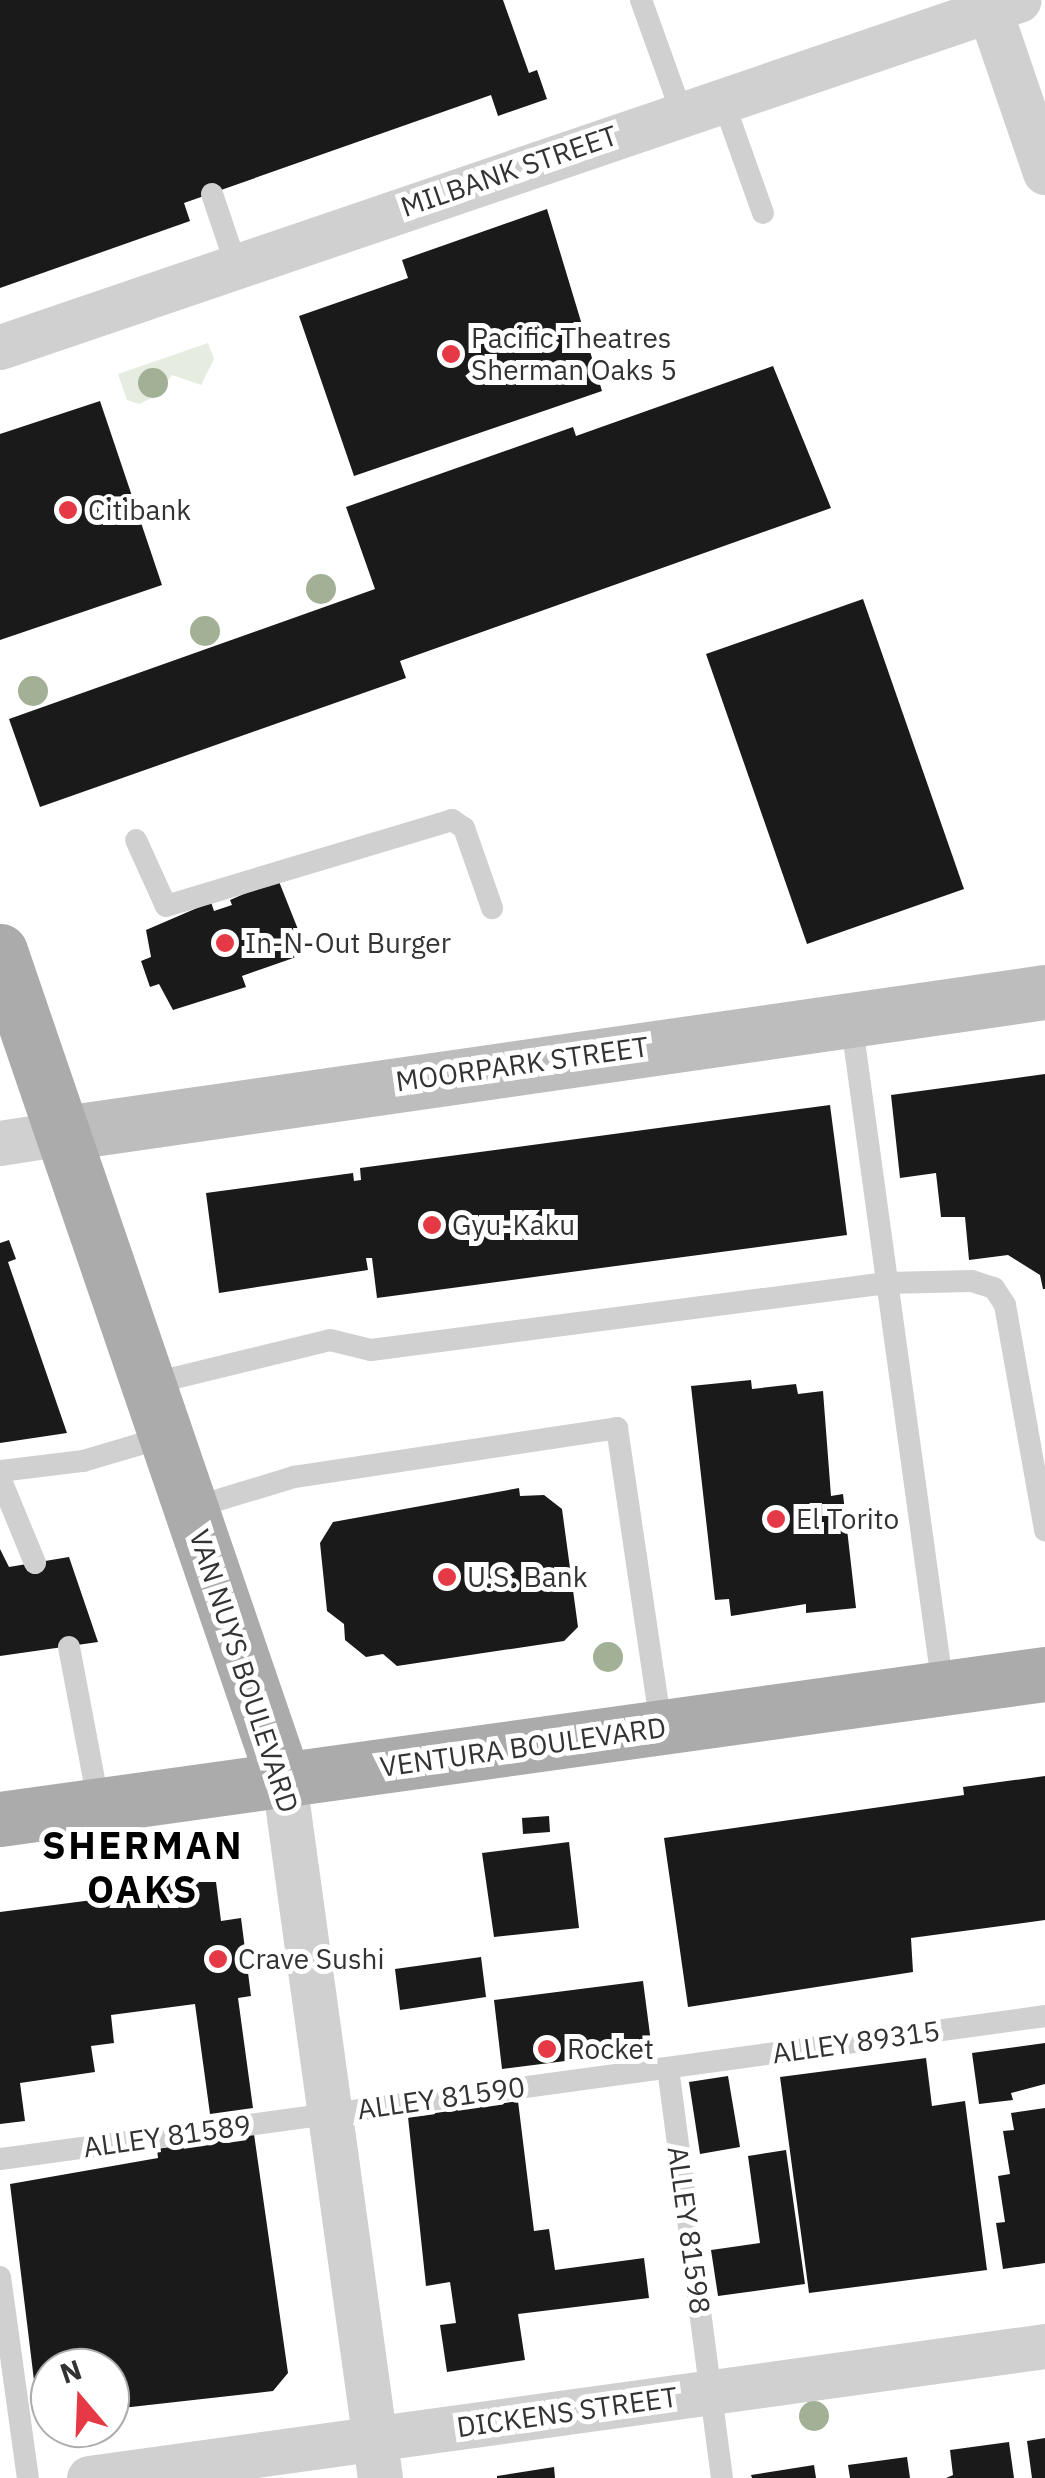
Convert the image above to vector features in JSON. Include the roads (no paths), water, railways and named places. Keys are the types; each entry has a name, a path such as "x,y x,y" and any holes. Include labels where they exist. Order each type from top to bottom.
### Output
{"main road":[{"name":"VAN NUYS BOULEVARD","path":"0,950 284,1781"},
{"name":"MOORPARK STREET","path":"64,1132 1045,992"},
{"name":"VENTURA BOULEVARD","path":"0,1819 1045,1674"}],"street":[{"name":"MILBANK STREET","path":"0,346 998,4"},
{"path":"998,4 1045,172"},
{"name":"MOORPARK STREET","path":"0,1143 64,1132"},
{"name":"VAN NUYS BOULEVARD","path":"284,1781 378,2458"},
{"name":"DICKENS STREET","path":"88,2478 378,2458 711,2392 1045,2346"}],"lane":[{"path":"641,0 763,212"},
{"path":"212,194 236,265"},
{"path":"136,840 166,906 452,820 464,828 492,908"},
{"path":"851,1019 943,1688"},
{"path":"150,1384 330,1340 372,1350 887,1283 972,1281 1000,1296 1045,1530"},
{"path":"192,1508 294,1477 617,1428 660,1727"},
{"path":"35,1563 0,1474 82,1460 168,1436"},
{"path":"69,1647 99,1806"},
{"name":"ALLEY 89315","path":"668,2068 1045,2016"},
{"name":"ALLEY 81590","path":"333,2114 668,2068"},
{"name":"ALLEY 81598","path":"668,2068 722,2478"},
{"name":"ALLEY 81589","path":"0,2159 333,2114"},
{"path":"0,2277 28,2478"}],"place":[{"name":"Pacific Theatres Sherman Oaks 5","path":"451,354"},
{"name":"Citibank","path":"68,510"},
{"name":"In-N-Out Burger","path":"225,943"},
{"name":"Gyu-Kaku","path":"432,1225"},
{"name":"El Torito","path":"776,1519"},
{"name":"U.S. Bank","path":"447,1577"},
{"name":"Crave Sushi","path":"218,1959"},
{"name":"Rocket","path":"547,2049"}],"district":[{"name":"SHERMAN OAKS","path":"143,1867"}]}
